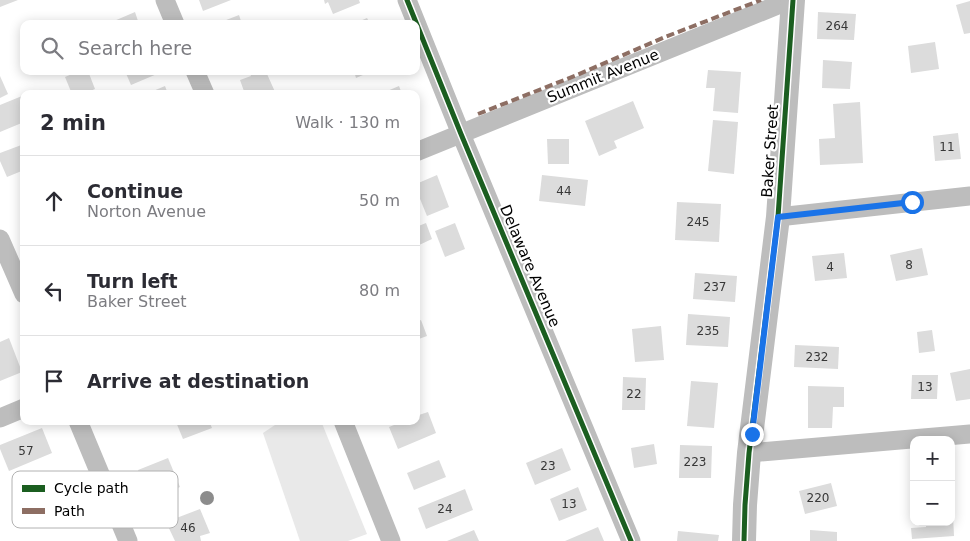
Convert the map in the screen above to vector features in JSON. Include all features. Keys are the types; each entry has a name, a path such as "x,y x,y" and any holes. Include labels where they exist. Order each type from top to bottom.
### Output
{"street":[{"path":"165,0 173,20"},
{"name":"Delaware Avenue","path":"407,0 415,20"},
{"name":"Summit Avenue","path":"420,150 791,0"},
{"name":"Baker Street","path":"744,541 749,453 778,217 791,0"},
{"name":"Delaware Avenue","path":"420,32 631,541"},
{"path":"197,75 203,90"},
{"path":"778,217 970,196"},
{"path":"0,239 20,285"},
{"path":"0,418 20,410"},
{"path":"81,425 100,471"},
{"path":"345,425 391,541"},
{"path":"749,453 970,434"},
{"path":"123,528 128,541"}],"shaded area":[{"path":"275,425 323,425 367,534 348,541 300,541 263,433"}],"building":[{"path":"0,0 18,0 0,7"},
{"path":"199,0 231,0 203,11"},
{"path":"324,0 359,0 360,3 333,14 328,2 325,4"},
{"path":"970,1 970,33 964,34 956,5"},
{"path":"135,12 138,20 116,20"},
{"path":"818,12 856,14 854,40 817,39"},
{"path":"239,15 241,20 226,20"},
{"path":"935,42 939,69 911,73 908,46"},
{"path":"823,60 852,62 850,89 822,88"},
{"path":"708,70 741,72 738,113 713,111 715,88 706,88"},
{"path":"70,75 90,75 95,89 70,90 65,77"},
{"path":"127,75 155,75 131,85"},
{"path":"267,75 274,90 244,90 240,80 251,76"},
{"path":"0,76 8,94 0,98"},
{"path":"165,86 166,90 156,90"},
{"path":"399,86 400,90 390,90"},
{"path":"20,97 20,124 0,132 0,105"},
{"path":"633,101 644,128 614,141 617,148 599,156 585,121"},
{"path":"860,102 863,163 820,165 819,139 835,138 833,104"},
{"path":"713,120 738,122 734,174 708,171"},
{"path":"958,133 961,159 935,161 933,136"},
{"path":"547,139 569,139 569,164 548,164"},
{"path":"20,146 20,172 7,177 0,161 0,153"},
{"path":"437,175 449,207 427,216 420,199 420,182"},
{"path":"542,175 588,180 585,206 539,201"},
{"path":"677,202 721,204 719,242 675,240"},
{"path":"426,223 432,239 420,245 420,225"},
{"path":"455,223 465,249 445,257 435,231"},
{"path":"922,248 928,275 896,281 890,255"},
{"path":"844,253 847,278 815,281 812,256"},
{"path":"695,273 737,276 735,302 693,299"},
{"path":"688,314 730,317 728,347 686,345"},
{"path":"420,320 427,336 420,339"},
{"path":"661,326 664,360 635,362 632,329"},
{"path":"932,330 935,351 919,353 917,332"},
{"path":"9,338 20,367 20,373 0,381 0,342"},
{"path":"795,345 839,347 838,369 794,367"},
{"path":"970,369 970,399 956,401 950,373"},
{"path":"912,375 938,375 937,399 911,399"},
{"path":"623,377 646,378 645,410 622,410"},
{"path":"691,381 718,383 714,428 687,426"},
{"path":"808,386 844,387 844,407 833,407 832,428 808,428"},
{"path":"428,412 436,433 398,449 389,427 394,425 420,425 420,415"},
{"path":"177,425 211,425 212,428 183,439"},
{"path":"42,428 52,453 9,471 0,445"},
{"path":"654,444 657,464 634,468 631,448"},
{"path":"680,445 712,446 711,478 679,478"},
{"path":"562,448 571,470 535,485 526,463"},
{"path":"168,458 173,471 138,471"},
{"path":"439,460 446,477 414,490 407,473"},
{"path":"831,483 837,506 805,514 799,491"},
{"path":"578,487 587,510 559,521 550,499"},
{"path":"465,489 473,510 426,529 418,508"},
{"path":"200,509 210,533 200,536 201,541 175,541 169,528 178,528 178,517"},
{"path":"954,526 954,536 912,539 911,528"},
{"path":"598,527 604,541 565,541"},
{"path":"474,530 479,541 447,541"},
{"path":"810,530 837,532 837,541 810,541"},
{"path":"678,531 719,535 718,541 677,541"}],"marked path":[{"path":"478,114 577,75 665,37 761,0"}],"cycle path":[{"path":"407,0 415,20"},
{"path":"744,541 749,453 778,217 793,0"},
{"path":"420,32 631,541"}],"route":[{"path":"752,434 778,217 912,202"}]}
